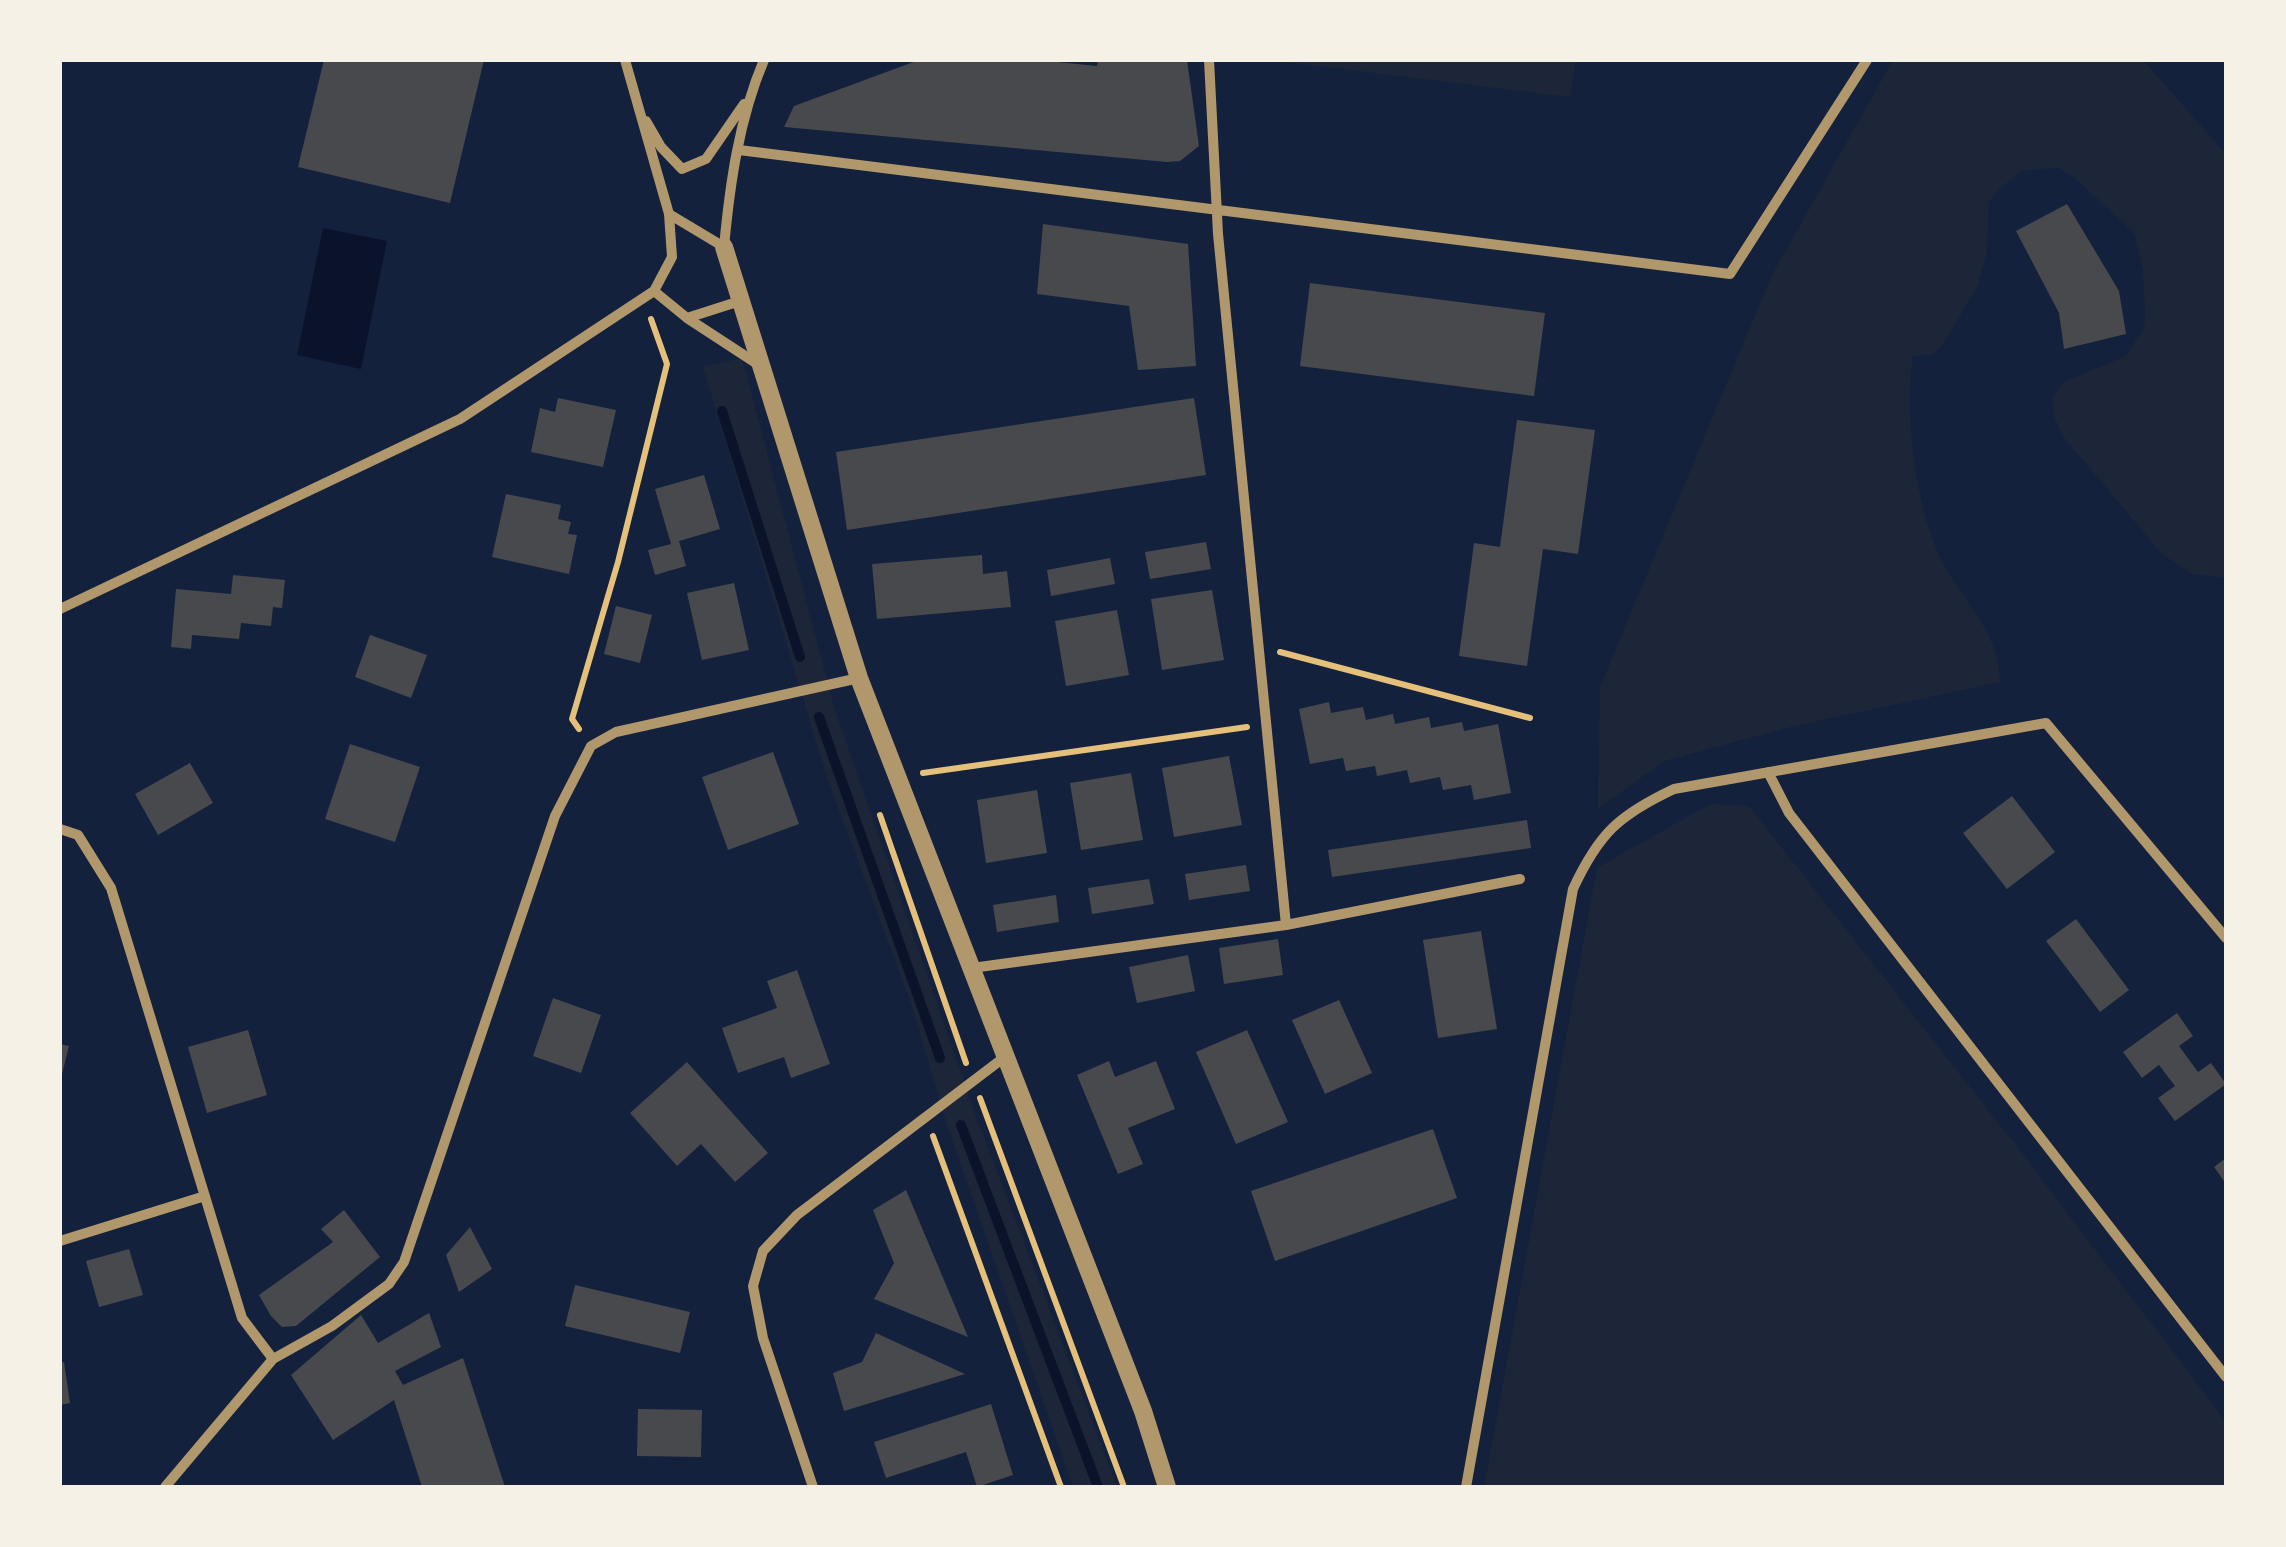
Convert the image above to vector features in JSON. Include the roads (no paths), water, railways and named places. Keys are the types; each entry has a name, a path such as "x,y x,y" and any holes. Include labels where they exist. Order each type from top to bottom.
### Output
{"street":[{"path":"60,610 460,418 654,291 672,257 670,214 625,60"},
{"path":"635,99 661,147 682,169 706,159 724,137 748,99 764,60"},
{"path":"1209,60 1217,211 1286,925"},
{"path":"739,150 1730,274 1866,60"},
{"path":"748,99 730,183 724,247 740,301 859,678 1143,1411 1167,1487"},
{"path":"670,214 724,247"},
{"path":"654,291 687,318 763,368"},
{"path":"687,318 740,301"},
{"path":"165,1487 273,1359 332,1326 390,1284 404,1262 555,816 591,746 616,732 859,678"},
{"path":"1466,1487 1573,890 1588,858 1607,832 1632,809 1674,789 2046,723 2226,938"},
{"path":"1768,772 1789,813 2226,1377"},
{"path":"60,829 78,834 111,888 242,1318 273,1359"},
{"path":"972,968 1286,925 1520,880"},
{"path":"813,1487 763,1338 753,1286 763,1251 797,1215 1007,1055"},
{"path":"60,1241 205,1196"}],"waterway":[{"path":"722,411 800,657"},
{"path":"819,717 940,1058"},
{"path":"961,1125 1098,1487"}]}
